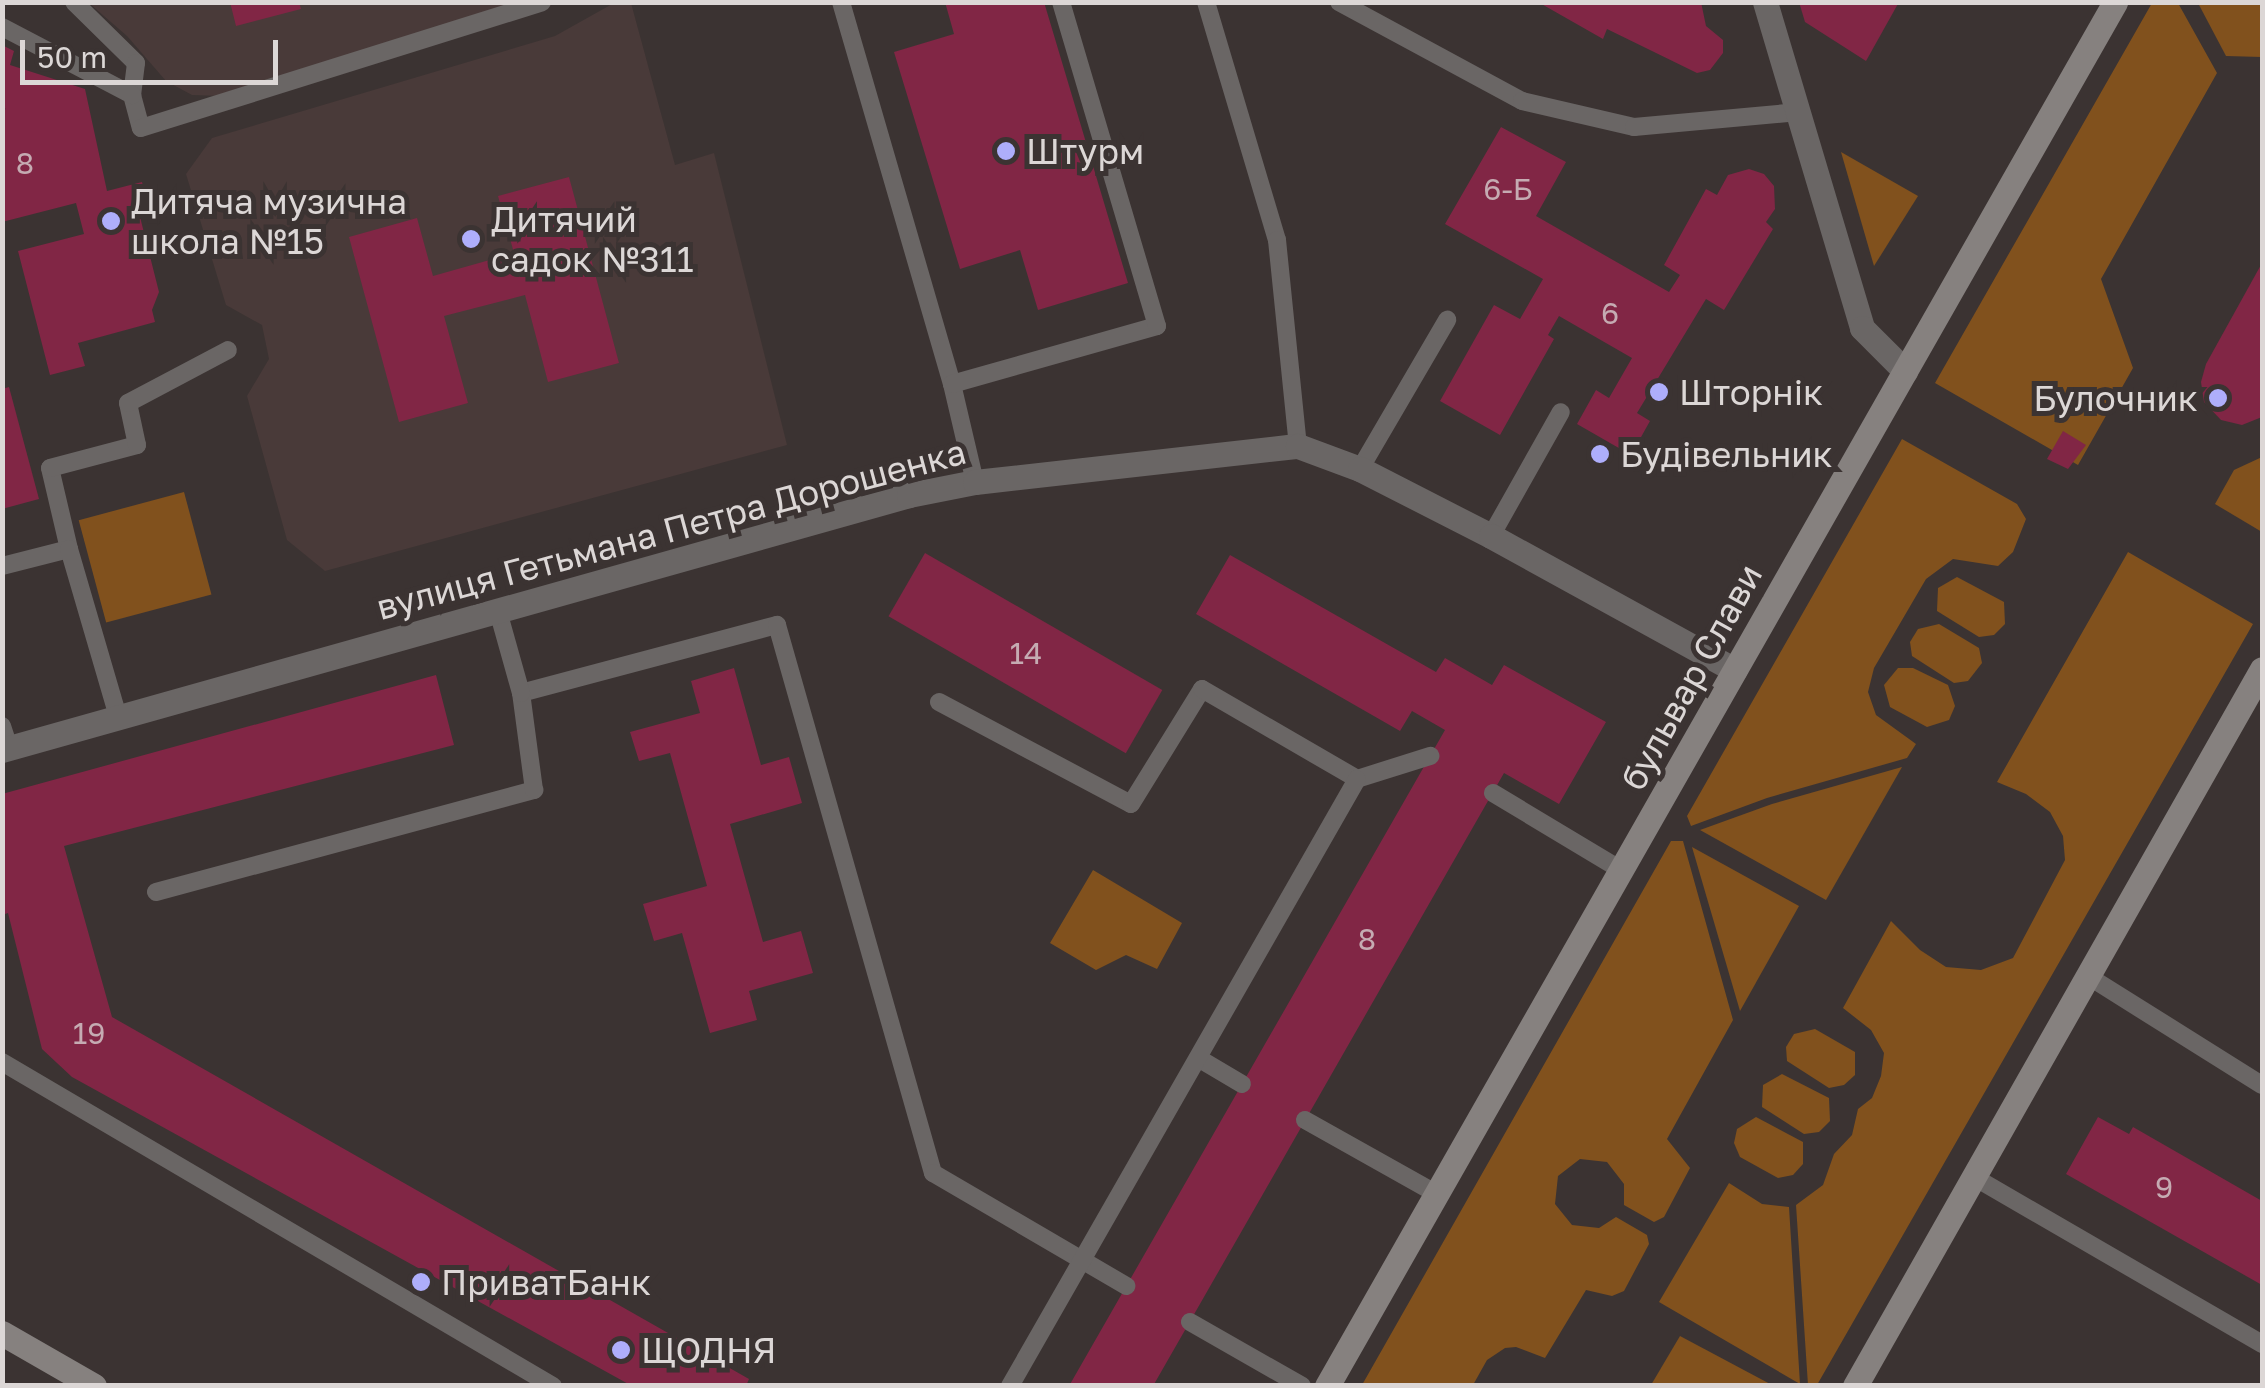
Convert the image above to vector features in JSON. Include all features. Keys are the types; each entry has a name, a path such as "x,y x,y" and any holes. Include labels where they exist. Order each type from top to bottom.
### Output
{"main road":[{"name":"бульвар Слави","path":"1328,1386 2116,2"},
{"path":"1855,1386 2262,669"},
{"path":"2,1332 94,1386"}],"street":[{"path":"1765,2 1862,328 1905,371"},
{"name":"вулиця Гетьмана Петра Дорошенка","path":"5,742 118,718 909,494 975,482 1298,446 1360,469 1735,670"}],"lane":[{"path":"74,2 136,62 132,94 141,128 542,2"},
{"path":"841,2 952,384 975,482"},
{"path":"952,384 1157,326 1061,2"},
{"path":"1206,2 1276,240 1298,446"},
{"path":"1339,2 1522,101 1634,127 1798,112"},
{"path":"2,27 132,94"},
{"path":"1360,469 1447,320"},
{"path":"118,718 50,468 137,445 128,403 228,350"},
{"path":"1490,536 1561,412"},
{"path":"2,566 70,548"},
{"path":"156,892 534,790 521,693 498,610"},
{"path":"521,693 777,624 933,1173 1126,1286"},
{"path":"939,702 1131,804 1202,688 1358,779"},
{"path":"1010,1386 1358,779 1430,756"},
{"path":"1493,793 1621,870"},
{"path":"2088,976 2262,1084"},
{"path":"1198,1058 1242,1084"},
{"path":"2,1062 552,1386"},
{"path":"1305,1120 1437,1194"},
{"path":"1974,1177 2262,1344"},
{"path":"1190,1322 1302,1386"}],"shaded area":[{"path":"89,3 519,3 221,96 192,95 166,81 127,36"},
{"name":"Дитячий садок №311","path":"614,3 631,3 675,165 714,153 787,445 325,571 287,540 247,396 269,359 262,325 226,305 186,174 212,138 555,36"},
{"path":"2152,3 2178,3 2217,73 2101,279 2133,368 2078,465 1935,383"},
{"path":"2198,3 2262,3 2262,57 2226,56"},
{"path":"1841,152 1918,196 1874,266"},
{"path":"1902,439 2017,504 2026,519 2013,552 1998,566 1953,559 1926,579 1874,668 1868,692 1876,715 1916,744 1907,758 1767,798 1691,826 1687,816"},
{"path":"2262,457 2262,532 2215,504 2234,470"},
{"path":"184,492 211,594 106,623 79,520"},
{"path":"2128,552 2253,624 1817,1385 1808,1385 1796,1205 1823,1185 1834,1154 1852,1135 1858,1109 1872,1098 1881,1076 1884,1053 1871,1030 1843,1008 1891,921 1920,950 1946,967 1981,970 2013,958 2065,860 2063,836 2050,812 2026,794 1997,782"},
{"path":"1957,577 2004,602 2005,624 1994,635 1979,637 1937,611 1938,588"},
{"path":"1939,624 1979,648 1982,663 1968,681 1954,683 1912,656 1910,642 1918,629"},
{"path":"1898,668 1913,668 1948,685 1955,706 1949,720 1927,727 1890,707 1884,685"},
{"path":"1902,767 1826,900 1700,830 1772,804"},
{"path":"1671,841 1683,841 1733,1020 1667,1139 1690,1168 1664,1217 1654,1222 1624,1205 1624,1184 1607,1162 1580,1159 1558,1176 1555,1204 1572,1225 1599,1228 1616,1217 1647,1235 1649,1244 1624,1291 1612,1296 1586,1290 1545,1358 1516,1347 1505,1348 1487,1360 1473,1385 1362,1385"},
{"path":"1692,847 1799,906 1740,1011"},
{"path":"1093,870 1182,923 1157,969 1126,955 1096,970 1050,943"},
{"path":"1815,1029 1855,1052 1855,1075 1844,1085 1829,1088 1787,1061 1786,1047 1794,1034"},
{"path":"1782,1074 1829,1098 1830,1121 1819,1132 1804,1134 1762,1107 1763,1085"},
{"path":"1756,1117 1803,1142 1803,1164 1793,1175 1778,1178 1740,1157 1734,1143 1737,1129"},
{"path":"1729,1183 1762,1204 1789,1207 1800,1384 1659,1302"},
{"path":"1680,1336 1772,1385 1651,1385"}],"building":[{"path":"230,2 299,2 301,9 236,26"},
{"name":"Штурм","path":"945,2 1044,2 1128,283 1038,310 1020,250 960,269 894,52 954,34"},
{"path":"1538,2 1701,2 1706,26 1723,40 1723,53 1710,70 1697,73 1607,29 1603,39"},
{"path":"1799,2 1899,2 1866,61 1805,22"},
{"name":"Дитяча музична школа №15","path":"2,45 14,51 10,65 85,89 107,191 142,182 148,205 138,209 159,292 152,310 155,322 78,343 85,366 50,375 18,251 84,234 76,203 2,222 2,110 6,109 2,107"},
{"path":"1501,127 1566,162 1536,216 1669,292 1680,275 1664,265 1706,189 1717,195 1728,175 1749,169 1764,174 1774,186 1775,209 1766,222 1773,229 1724,310 1706,299 1637,413 1650,421 1631,455 1577,424 1596,390 1609,398 1632,358 1559,316 1548,335 1554,339 1500,435 1440,401 1494,305 1520,319 1543,279 1445,224"},
{"path":"569,177 619,363 548,382 525,295 444,316 468,403 399,422 349,237 417,218 433,276 514,253 498,196"},
{"path":"2262,263 2262,417 2242,425 2221,420 2204,402 2201,382 2206,364"},
{"path":"9,387 39,499 2,509 2,389"},
{"path":"2063,431 2086,445 2068,469 2047,459"},
{"path":"925,553 1162,690 1126,753 888,616"},
{"path":"1230,555 1436,672 1445,658 1492,685 1504,665 1606,722 1559,804 1504,773 1153,1386 1069,1386 1445,730 1412,711 1400,731 1196,614"},
{"path":"734,668 761,765 789,757 802,803 730,824 763,942 801,931 813,973 749,991 757,1020 710,1033 682,933 654,941 643,904 707,886 670,753 639,761 630,732 700,713 691,681"},
{"path":"436,675 454,745 64,846 112,1017 749,1379 746,1386 632,1386 72,1077 42,1049 8,913 2,915 2,794"},
{"path":"2098,1117 2129,1134 2133,1127 2262,1201 2262,1285 2066,1174"}],"place":[{"name":"Штурм","path":"1006,151"},
{"name":"Дитяча музична школа №15","path":"111,221"},
{"name":"Дитячий садок №311","path":"471,239"},
{"name":"Шторнік","path":"1659,392"},
{"name":"Булочник","path":"2218,398"},
{"name":"Будівельник","path":"1600,454"},
{"name":"ПриватБанк","path":"421,1282"},
{"name":"ЩОДНЯ","path":"621,1350"}]}
